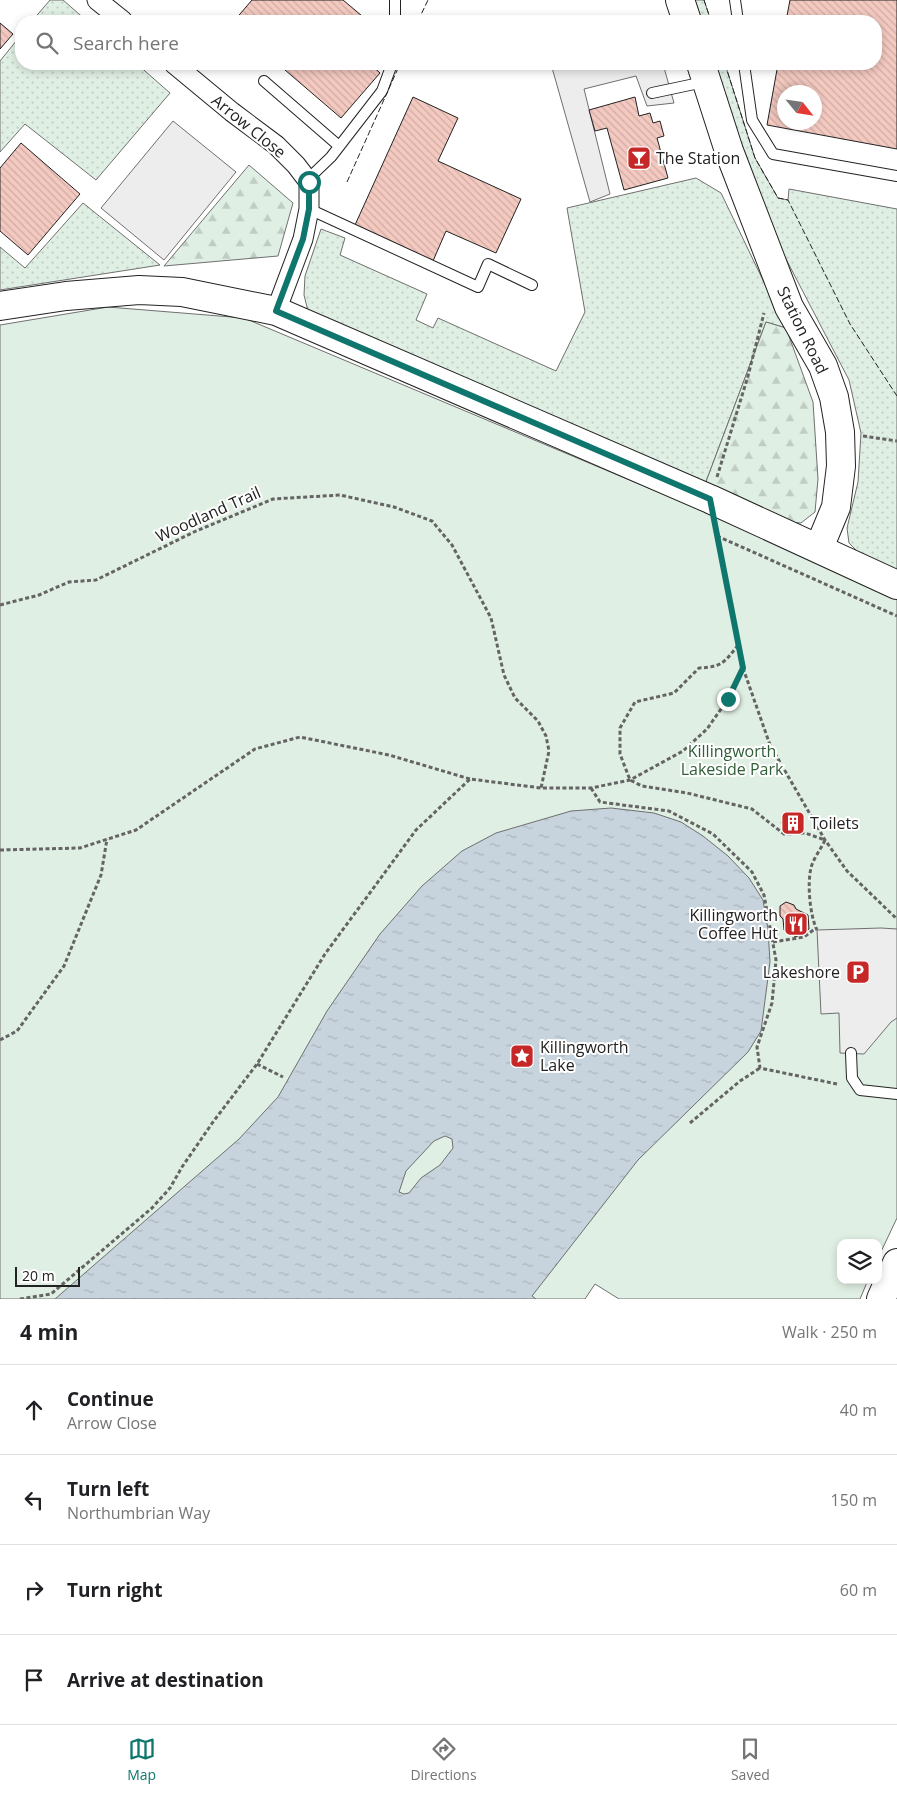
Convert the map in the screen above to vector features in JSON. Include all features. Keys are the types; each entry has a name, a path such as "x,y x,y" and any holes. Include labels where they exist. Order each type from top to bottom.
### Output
{"street":[{"path":"97,0 116,15"},
{"path":"680,0 685,15"},
{"name":"Arrow Close","path":"181,70 276,145 296,165 307,180"},
{"name":"Station Road","path":"704,72 729,151 789,307 823,366 834,398 840,432 841,466 836,507 819,548"},
{"path":"276,311 303,239 309,209 309,182 307,180"},
{"path":"0,306 66,296 139,290 182,292 276,311 710,499 897,585"},
{"path":"881,1299 897,1263"}],"lane":[{"path":"395,0 395,15"},
{"path":"735,0 737,15"},
{"path":"307,180 331,157 382,91 390,70"},
{"path":"745,70 752,120 773,154 897,176"},
{"path":"652,93 704,72"},
{"path":"264,81 339,146"},
{"path":"309,209 478,287 488,264 532,285"},
{"path":"851,1054 852,1078 860,1090 897,1094"}],"path":[{"path":"764,310 764,319 748,376 710,499 743,668 770,745 825,840 847,871 897,920"},
{"path":"840,432 897,441"},
{"name":"Woodland Trail","path":"0,605 39,595 69,582 96,580 196,532 273,499 340,495 394,507 432,521 452,545 492,618 504,675 515,698 538,721 546,736 549,751 541,788"},
{"path":"717,536 897,616"},
{"path":"738,645 724,663 714,667 699,668 674,693 635,702 620,728 620,754 630,780 642,786 687,793 752,808 784,834 805,833 825,840"},
{"path":"0,850 80,848 136,830 255,749 300,737 389,755 470,779 541,788 591,788 630,780 682,751 707,729 728,699 743,668"},
{"path":"20,1299 51,1294 152,1208 170,1188 213,1122 257,1064 325,954 416,830 470,779"},
{"path":"591,788 600,802 669,811 713,834 752,872 764,895 776,960 772,1003 757,1047 760,1068"},
{"path":"0,1040 16,1031 64,966 101,876 107,839"},
{"path":"773,942 804,937 816,929 810,900 811,868 825,840"},
{"path":"257,1064 283,1077"},
{"path":"690,1123 740,1081 760,1068 860,1090"}],"green space":[{"path":"50,0 63,0 80,15 37,15"},
{"path":"695,0 704,0 709,15 700,15"},
{"path":"15,42 15,70 144,70 170,93 96,180 25,124 0,152 0,61"},
{"path":"717,70 727,70 755,158 778,198 788,200 789,189 897,209 897,572 863,557 849,543 847,528 858,482 861,433 849,380 774,236 747,165"},
{"path":"249,165 293,203 278,256 164,266"},
{"path":"696,178 721,193 786,328 766,322 704,487 308,311 304,295 305,276 321,229 345,238 340,255 427,294 416,320 433,328 438,318 556,371 585,312 567,208"},
{"path":"83,203 160,265 0,290 0,247 25,268"},
{"name":"Killingworth Lakeside Park","path":"108,307 244,318 777,542 897,598 897,1218 882,1250 882,1239 837,1239 837,1284 866,1284 860,1299 619,1299 595,1284 585,1299 0,1299 0,325"},
{"path":"766,322 786,328 813,402 818,479 815,512 801,523 787,522 704,487"}],"shaded area":[{"path":"553,70 665,70 674,103 647,106 636,76 584,89 610,194 590,202"},
{"path":"173,121 236,172 164,260 101,208"},
{"name":"Lakeshore","path":"897,929 897,1018 891,1022 864,1054 840,1053 839,1013 821,1014 817,930"}],"water":[{"name":"Killingworth Lake","path":"611,808 654,813 681,822 703,836 728,856 749,878 763,900 768,929 770,962 761,1031 748,1052 638,1160 532,1296 536,1299 55,1299 239,1139 278,1097 327,1011 380,934 422,886 462,851 496,833 571,811","holes":["445,1136 452,1139 453,1148 440,1165 421,1178 409,1193 399,1192 406,1171 434,1141"]}],"building":[{"path":"252,0 343,0 361,15 239,15"},
{"path":"790,0 897,0 897,149 794,130 822,130 822,85 777,85 777,127 767,125 777,70 882,70 882,15 787,15"},
{"path":"0,23 13,34 0,49"},
{"path":"285,70 377,70 380,73 341,118"},
{"path":"413,97 458,118 438,161 521,199 496,253 446,231 433,261 355,225"},
{"name":"The Station","path":"635,97 639,116 650,113 653,123 660,121 664,136 657,138 668,178 624,190 607,128 595,131 589,110"},
{"path":"21,143 80,194 28,255 0,231 0,168"},
{"name":"Toilets","path":"785,815 804,823 801,831 781,823"},
{"name":"Killingworth Coffee Hut","path":"786,902 808,915 809,929 796,937 784,930 783,919 780,916 780,906"}],"fence":[{"path":"421,15 428,0"},
{"path":"704,0 709,15"},
{"path":"347,182 397,70"},
{"path":"727,70 755,158 778,198 788,200 850,324 897,396"}],"place":[{"name":"The Station","path":"639,158"},
{"name":"Toilets","path":"793,823"},
{"name":"Killingworth Coffee Hut","path":"796,924"},
{"name":"Lakeshore","path":"858,972"},
{"name":"Killingworth Lake","path":"522,1056"}],"route":[{"path":"309,182 309,209 303,239 276,311 710,499 743,668 728,699"}]}
